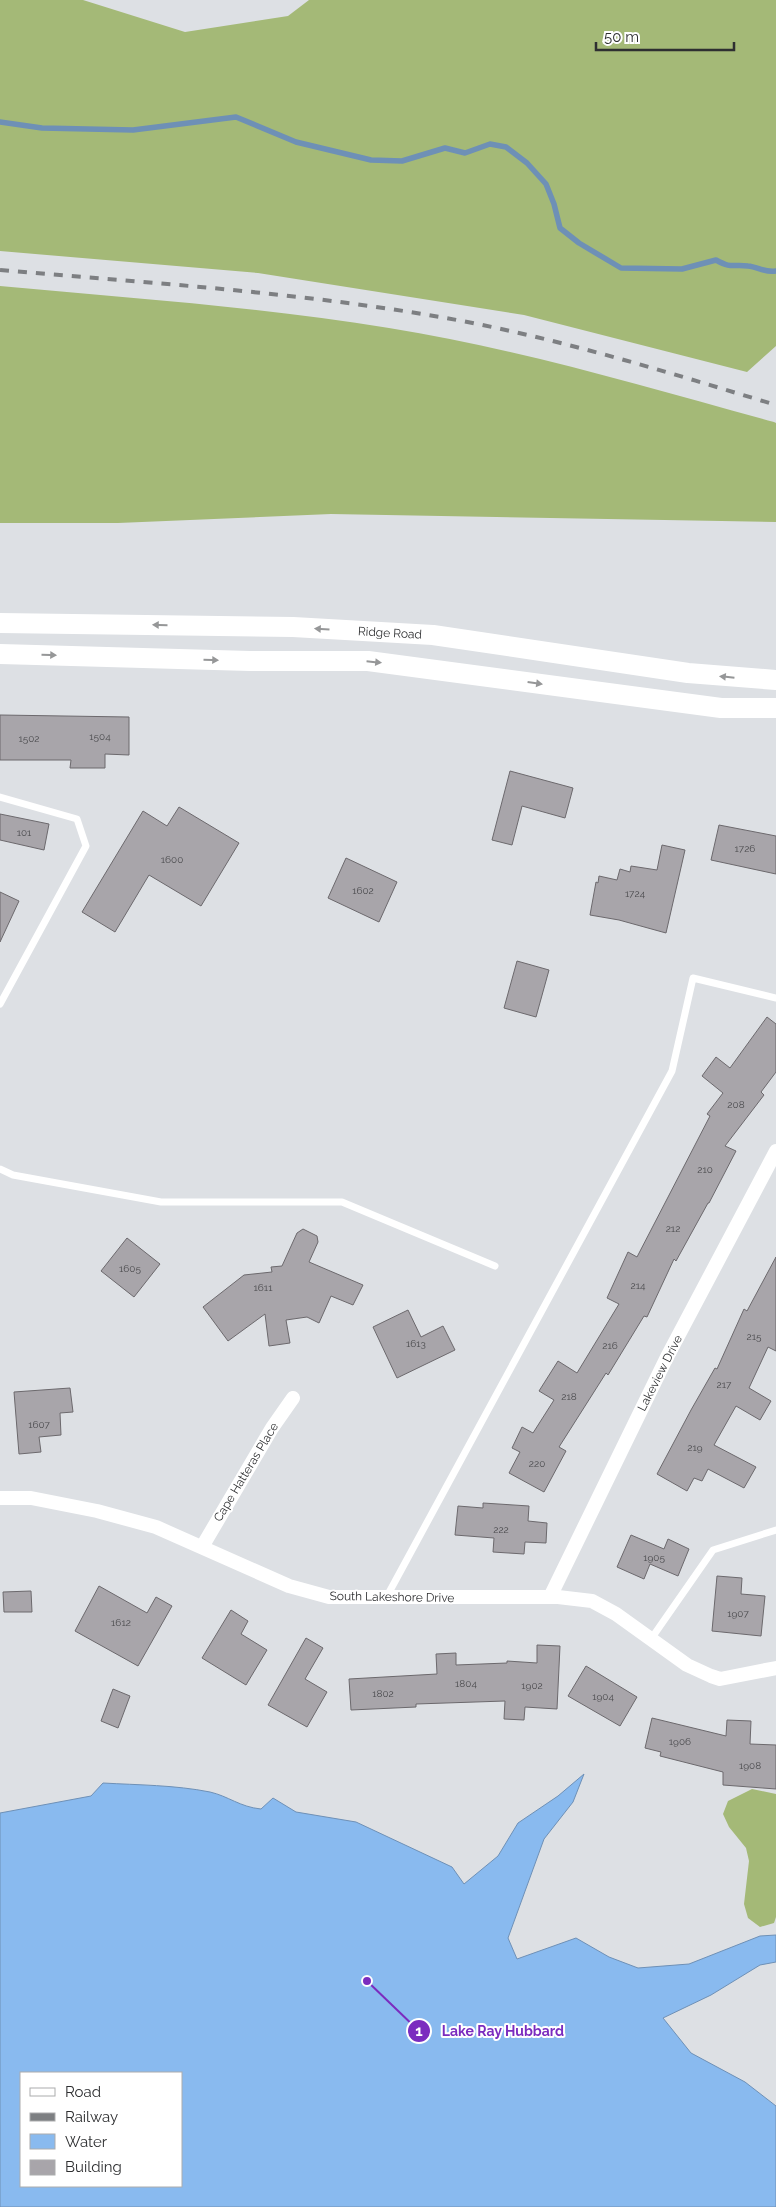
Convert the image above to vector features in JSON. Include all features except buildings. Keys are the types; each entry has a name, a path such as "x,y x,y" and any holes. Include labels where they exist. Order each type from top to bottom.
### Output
{"main road":[{"name":"Ridge Road","path":"0,623 293,627 433,635 688,673 776,680"},
{"path":"472,675 475,642"},
{"path":"0,654 250,661 368,661 721,708 776,708"}],"street":[{"name":"Lakeview Drive","path":"550,1597 667,1357 776,1151"},
{"name":"Cape Hatteras Place","path":"202,1547 272,1428 293,1398"},
{"name":"South Lakeshore Drive","path":"0,1498 31,1498 97,1511 156,1528 289,1586 329,1597 550,1597 592,1600 616,1614 687,1665 720,1679 776,1668"}],"lane":[{"path":"0,797 77,819 86,846 0,1004"},
{"path":"386,1598 672,1071 693,978 776,998"},
{"path":"0,1169 13,1176 161,1202 342,1202 495,1266"},
{"path":"651,1639 712,1550 776,1530"}],"green space":[{"path":"0,0 83,0 185,32 288,16 309,0 776,0 776,346 747,372 524,315 258,273 0,251"},
{"path":"0,286 292,314 389,328 535,358 774,422 776,423 776,522 331,514 118,523 0,523"},
{"path":"752,1789 776,1794 776,1917 774,1923 760,1927 748,1918 744,1904 749,1861 746,1848 729,1827 723,1814 728,1801"}],"water":[{"path":"584,1774 573,1802 544,1839 508,1938 517,1959 576,1938 609,1957 638,1968 689,1964 760,1936 776,1935 776,1962 760,1965 711,1995 663,2018 691,2053 745,2082 776,2106 776,2207 0,2207 0,1813 91,1796 103,1783 183,1788 210,1792 247,1806 261,1809 273,1798 296,1812 356,1822 452,1867 464,1884 498,1856 518,1823 558,1796"}],"waterway":[{"path":"0,122 42,128 133,130 236,117 296,142 371,160 402,161 445,148 465,153 490,144 506,147 527,163 546,184 554,204 560,228 579,243 621,268 682,269 716,260 729,265 776,271"}],"railway":[{"path":"0,270 168,284 335,301 446,318 529,335 571,346 653,368 776,405"}],"place":[{"name":"Lake Ray Hubbard","path":"367,1981"}]}
